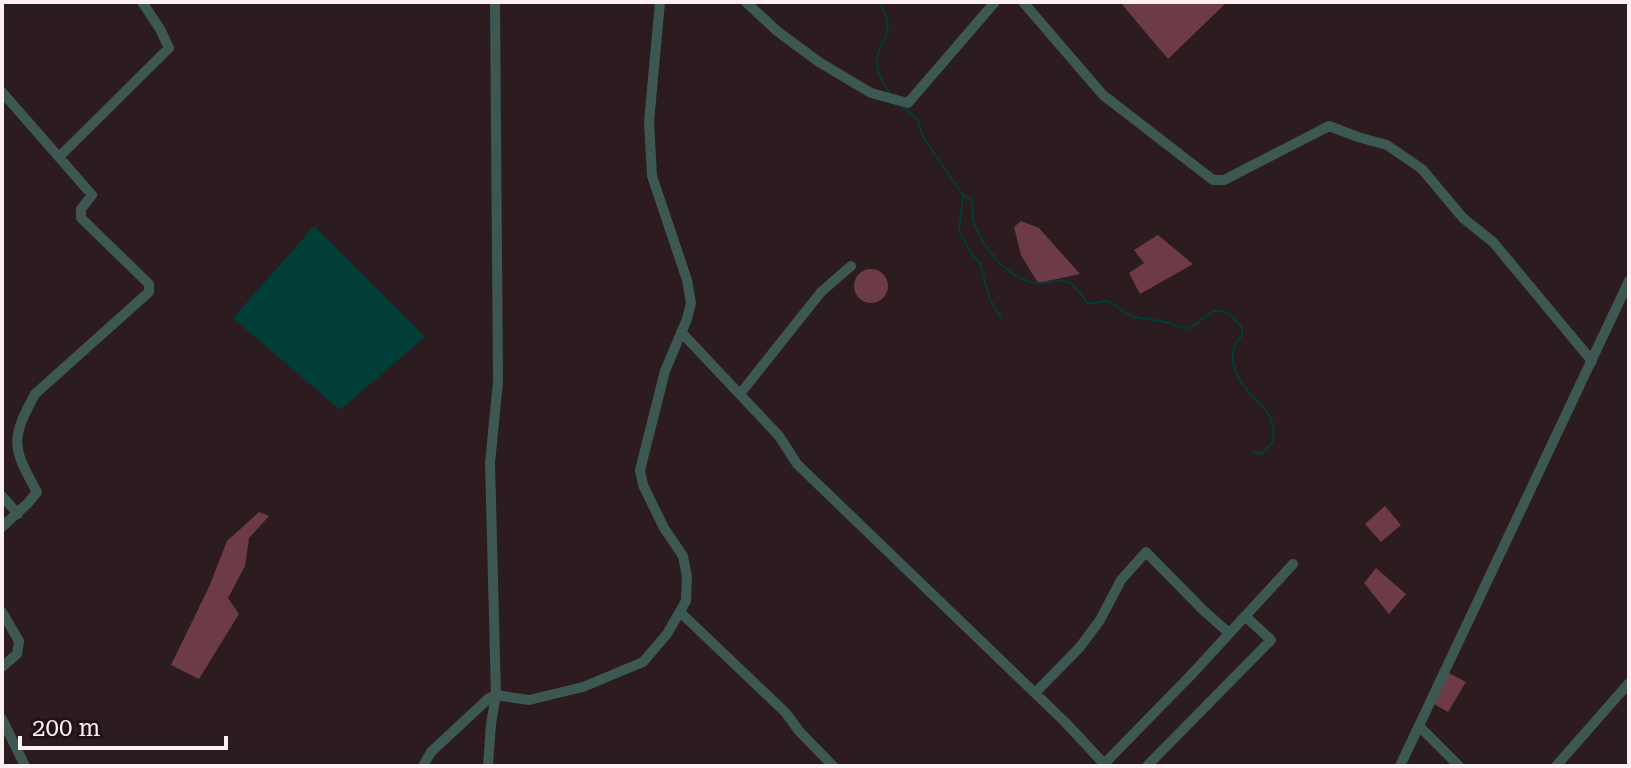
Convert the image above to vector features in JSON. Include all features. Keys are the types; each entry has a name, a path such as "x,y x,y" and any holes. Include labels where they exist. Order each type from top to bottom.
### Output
{"street":[{"path":"59,157 169,48 142,2"},
{"path":"488,766 496,695 490,463 498,382 495,2"},
{"path":"423,766 431,752 489,698 496,695 529,700 583,687 643,662 667,634 686,601 687,577 683,556 664,528 643,485 640,470 665,371 691,303 687,280 652,176 649,122 660,2"},
{"path":"746,2 777,31 819,62 871,93 908,103 995,2"},
{"path":"1023,2 1103,95 1213,180 1224,180 1329,126 1387,145 1422,169 1463,218 1493,242 1592,361"},
{"path":"2,92 92,195 81,209 81,218 149,284 149,292 35,394 23,416 15,441 21,464 37,492 2,527"},
{"path":"740,394 821,292 851,266"},
{"path":"1400,766 1629,281"},
{"path":"681,332 779,436 797,464 1035,693 1105,765 1293,564"},
{"path":"2,496 18,514"},
{"path":"1035,693 1080,647 1100,620 1121,580 1146,552 1229,633"},
{"path":"2,612 19,641 17,654 2,667"},
{"path":"680,612 786,713 833,766"},
{"path":"1147,766 1271,640 1245,616"},
{"path":"1556,766 1629,683"},
{"path":"2,719 25,766"},
{"path":"1419,726 1459,766"}],"shaded area":[{"path":"1120,2 1227,2 1168,59"},
{"path":"1021,221 1039,228 1080,274 1038,283 1021,255 1014,227"},
{"path":"314,226 425,337 340,410 233,318"},
{"path":"1158,235 1193,264 1140,294 1129,273 1144,263 1134,250"},
{"path":"871,269 883,274 888,286 883,298 871,303 859,298 854,286 859,274"},
{"path":"1385,506 1401,525 1381,542 1365,524"},
{"path":"259,512 269,516 249,538 245,566 228,598 239,614 199,679 171,665 209,587 227,541"},
{"path":"1376,568 1406,594 1389,614 1364,583"},
{"path":"1449,673 1466,682 1448,712 1434,704"}],"waterway":[{"path":"880,2 888,25 877,60 878,70 890,93"},
{"path":"902,106 918,120 923,137 963,195 959,231 980,263 989,297 1001,318"},
{"path":"963,195 972,201 979,235 999,262 1016,276 1040,283 1068,282 1088,303 1109,302 1131,316 1182,328 1193,326 1212,312 1223,311 1232,316 1242,329 1233,350 1236,372 1273,425 1272,443 1261,454 1253,452"}]}
